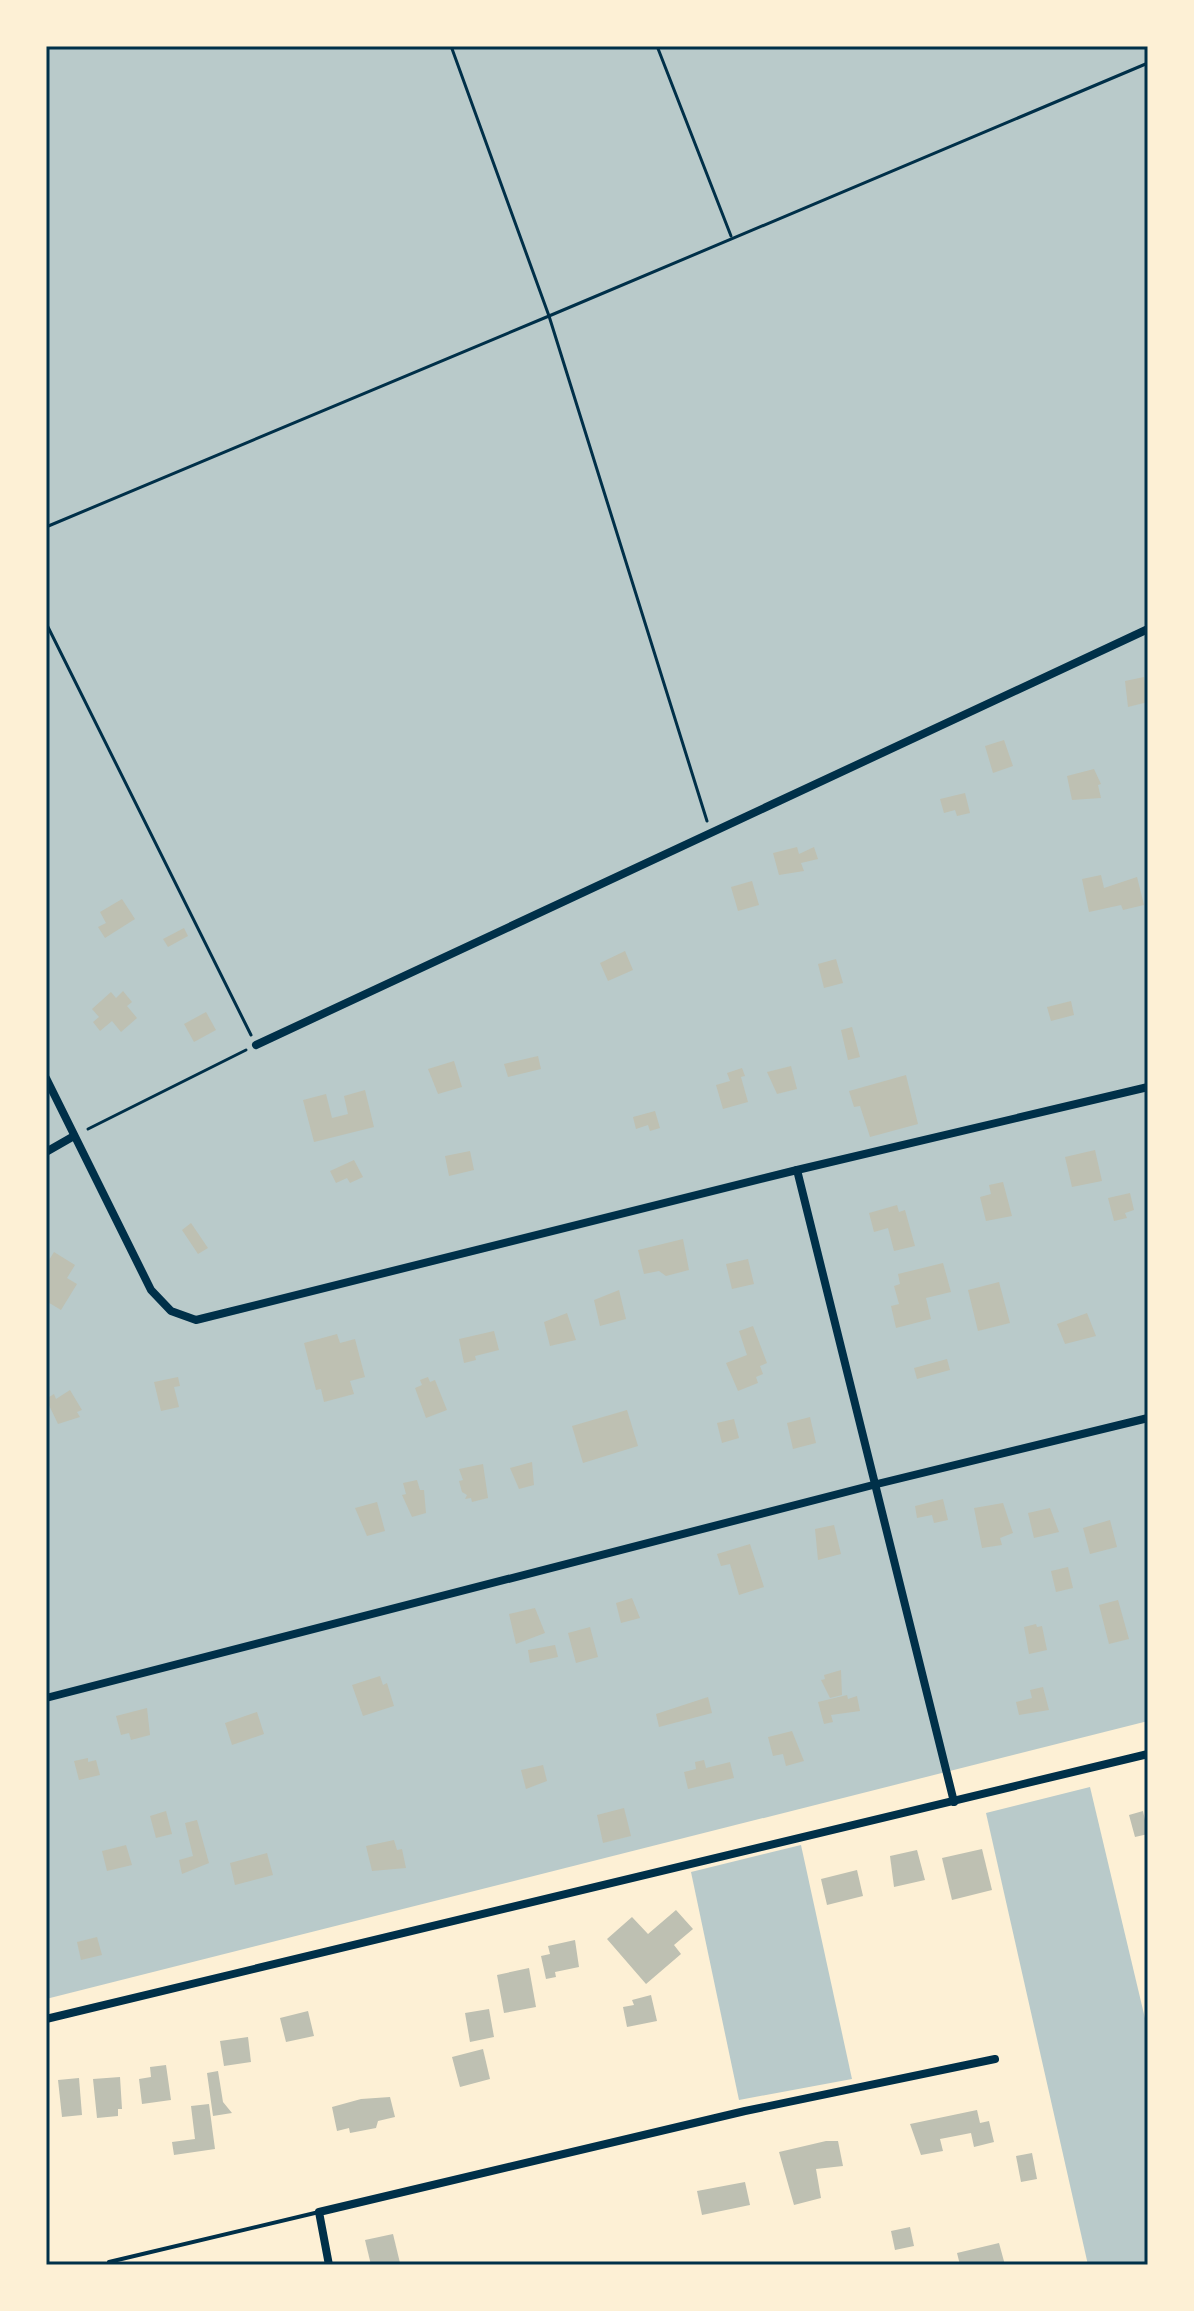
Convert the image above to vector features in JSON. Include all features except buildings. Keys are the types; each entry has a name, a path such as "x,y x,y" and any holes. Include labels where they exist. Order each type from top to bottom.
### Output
{"street":[{"path":"256,1045 1148,629"},
{"path":"46,1078 151,1290 171,1311 196,1320 228,1315 797,1170 1148,1087"},
{"path":"46,1152 74,1136"},
{"path":"797,1170 954,1802"},
{"path":"46,1698 873,1485 1148,1418"},
{"path":"46,2019 1148,1754"},
{"path":"329,2265 319,2212 745,2111 995,2059"}],"lane":[{"path":"109,2262 319,2212"}],"path":[{"path":"451,46 549,316 711,832"},
{"path":"657,46 732,238"},
{"path":"46,527 1148,63"},
{"path":"46,623 256,1045 74,1136"}],"shaded area":[{"path":"46,46 1148,46 1148,1721 46,1999"},
{"path":"1090,1787 1148,2031 1148,2265 1088,2265 986,1813"},
{"path":"801,1845 852,2079 739,2100 691,1872"}]}
